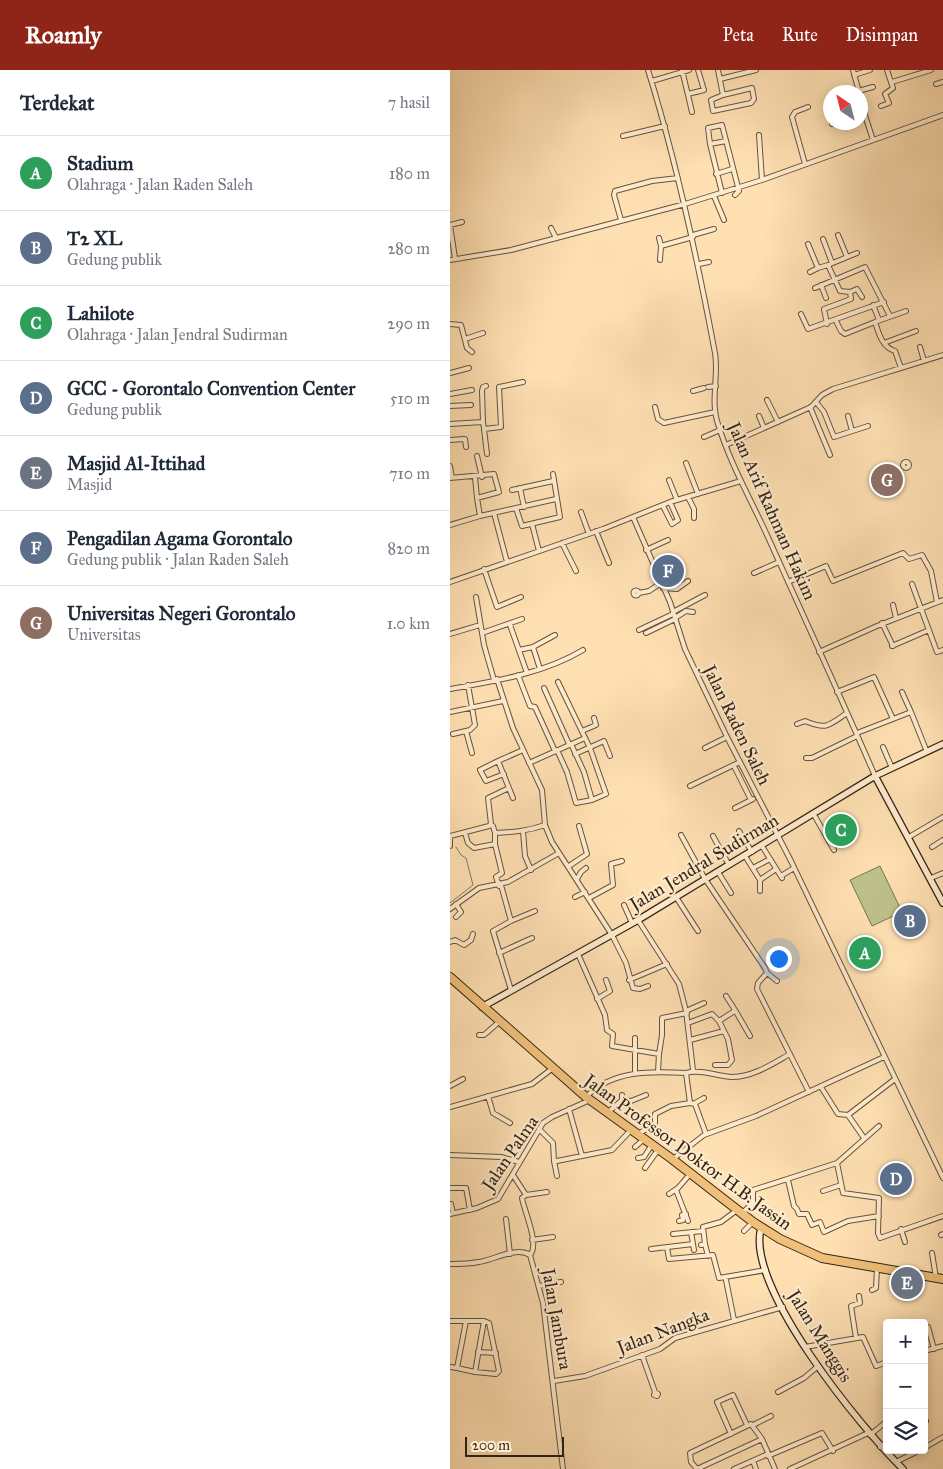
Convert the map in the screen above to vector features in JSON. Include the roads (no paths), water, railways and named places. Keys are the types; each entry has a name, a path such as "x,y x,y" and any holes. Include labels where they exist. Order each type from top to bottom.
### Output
{"highway":[{"name":"Jalan Professor Doktor H.B. Jassin","path":"450,978 588,1099 672,1159 761,1228 807,1253 822,1258 939,1279"}],"street":[{"name":"Jalan Arif Rahman Hakim","path":"648,70 665,126 699,264 716,361 715,412 720,430 741,481 838,692 874,776"},
{"path":"652,81 689,70"},
{"path":"688,94 704,90 698,70"},
{"path":"718,70 723,95"},
{"path":"720,79 756,70"},
{"path":"853,70 856,85"},
{"path":"854,75 869,70"},
{"path":"887,70 893,89 885,94 888,103"},
{"path":"892,82 929,70"},
{"path":"682,71 692,112"},
{"path":"936,84 943,82"},
{"path":"868,89 873,87"},
{"path":"752,88 754,99 752,103 713,111 711,100 723,95 752,88"},
{"path":"881,106 896,101"},
{"path":"805,164 792,117 794,112 808,107"},
{"path":"450,260 511,250 714,196 943,115"},
{"path":"722,193 710,144 708,129 710,126 722,125 739,193 734,195"},
{"path":"623,136 665,126"},
{"path":"868,126 873,140"},
{"path":"760,135 762,180"},
{"path":"710,144 726,141"},
{"path":"716,174 732,169"},
{"path":"621,220 614,195 615,191 652,181 678,178"},
{"path":"714,196 724,220"},
{"path":"455,258 451,242 450,225 462,222"},
{"path":"551,228 556,238"},
{"path":"660,246 714,229"},
{"path":"838,234 847,257"},
{"path":"659,238 660,260"},
{"path":"823,239 840,291 850,292 857,289 862,298"},
{"path":"808,244 818,268"},
{"path":"810,272 858,253"},
{"path":"699,264 709,262"},
{"path":"815,288 866,268 890,316"},
{"path":"821,285 826,298"},
{"path":"827,324 824,309 852,298 850,292"},
{"path":"801,314 807,329 836,321 884,302"},
{"path":"873,305 884,343 896,351 901,368"},
{"path":"836,321 841,332 844,334 906,311"},
{"path":"450,324 461,325 468,349 472,352"},
{"path":"884,343 916,330"},
{"path":"465,339 482,333"},
{"path":"920,347 924,361"},
{"path":"726,445 810,407 822,395 833,389 943,356"},
{"path":"450,373 469,368"},
{"path":"484,429 502,426 500,387 523,382"},
{"path":"486,386 483,387 482,391 487,454"},
{"path":"693,391 716,386"},
{"path":"450,394 472,390"},
{"path":"767,400 778,422"},
{"path":"816,402 824,412 834,437 868,426"},
{"path":"450,406 471,405"},
{"path":"655,407 658,419 664,423 715,412"},
{"path":"810,407 830,455"},
{"path":"759,416 764,428"},
{"path":"848,416 852,431"},
{"path":"450,424 483,422"},
{"path":"704,437 720,430"},
{"path":"450,440 465,439 466,447"},
{"path":"477,456 482,476"},
{"path":"686,463 698,494"},
{"path":"450,466 451,478 494,474 499,492 477,498"},
{"path":"516,508 520,525 560,517 553,474"},
{"path":"475,477 480,516"},
{"path":"669,480 677,500"},
{"path":"512,490 553,481"},
{"path":"450,582 589,534 670,502 741,481"},
{"path":"520,488 524,507"},
{"path":"688,497 694,509 694,518"},
{"path":"450,525 480,516 556,499"},
{"path":"662,506 672,524 678,520 670,502"},
{"path":"581,512 589,534"},
{"path":"494,513 507,562"},
{"name":"Jalan Raden Saleh","path":"633,517 664,588 685,649 726,737 794,868 943,1178"},
{"path":"532,524 539,551"},
{"path":"596,531 609,563"},
{"path":"646,550 668,540"},
{"path":"562,543 576,571"},
{"path":"788,582 826,566 833,581 903,553 909,558 922,555 931,572 937,602"},
{"path":"754,573 779,562"},
{"path":"484,569 497,607 521,597"},
{"path":"664,588 678,588 688,581"},
{"path":"639,593 649,591 661,583"},
{"path":"912,584 937,652 943,650"},
{"path":"646,632 705,595"},
{"path":"476,597 480,626 503,701 543,794 545,825 559,853 612,935 626,963 629,980 636,990 648,986"},
{"path":"819,652 882,623 943,600"},
{"path":"893,605 896,618"},
{"path":"640,630 686,611 693,612"},
{"path":"482,633 510,625 522,619"},
{"path":"882,623 893,647 929,630"},
{"path":"510,625 527,673"},
{"path":"450,634 480,626"},
{"path":"519,650 533,647 555,635"},
{"path":"533,647 540,669"},
{"path":"450,689 527,673 568,659 583,650"},
{"path":"518,675 527,701 530,706 535,708 567,772 576,803 592,800 606,794 590,748 558,682"},
{"path":"838,692 874,677 893,719"},
{"path":"453,734 466,731 474,725 473,707 468,685"},
{"path":"544,688 584,772 592,800"},
{"path":"902,692 927,752"},
{"path":"450,712 503,701"},
{"path":"806,758 812,758 857,735 911,712"},
{"path":"797,724 805,721 816,726 826,727 847,713"},
{"path":"582,731 596,725 594,718"},
{"path":"466,731 472,752"},
{"path":"705,748 726,737"},
{"path":"529,763 585,738"},
{"path":"575,754 604,741 610,756"},
{"name":"Jalan Jendral Sudirman","path":"482,1007 635,922 746,856 874,776 943,744"},
{"path":"883,747 892,768"},
{"path":"504,774 487,781 481,771 482,768 523,750"},
{"path":"498,761 513,798"},
{"path":"690,786 740,762"},
{"path":"735,768 751,800"},
{"path":"874,776 909,837 943,903"},
{"path":"509,788 488,798 490,825 493,826 495,833 495,844 502,873 496,877 511,921"},
{"path":"735,808 757,797"},
{"path":"813,813 834,850"},
{"path":"909,837 943,816"},
{"path":"450,846 450,836 490,825"},
{"path":"495,833 523,831 545,825"},
{"path":"568,866 587,854 579,826"},
{"path":"523,831 524,856 531,870"},
{"path":"739,831 752,852"},
{"path":"465,833 468,843 474,848 495,844"},
{"path":"681,835 705,879 766,973 777,981"},
{"path":"713,836 729,865"},
{"path":"932,847 943,840"},
{"path":"762,846 782,877 794,868"},
{"path":"450,909 479,888 500,885 531,870 559,853"},
{"path":"746,856 760,880 760,891"},
{"path":"753,868 770,859"},
{"path":"589,898 613,885 611,864 622,860"},
{"path":"577,879 586,868"},
{"path":"760,880 776,869"},
{"path":"718,872 731,893"},
{"path":"931,878 943,873"},
{"path":"575,898 585,892"},
{"path":"676,897 698,931"},
{"path":"456,904 461,912 456,917"},
{"path":"624,905 667,964 679,984 688,1022 693,1070"},
{"path":"511,990 493,930 535,912"},
{"path":"450,942 454,940 464,945 471,940 473,934"},
{"path":"499,953 532,938"},
{"path":"578,954 605,1015 607,1030 613,1034 613,1047 658,1054"},
{"path":"629,980 667,964"},
{"path":"766,973 758,983 757,989 809,1092"},
{"path":"597,999 610,991 606,980"},
{"path":"726,996 750,1036"},
{"path":"658,1072 662,1018 686,1012 704,1003"},
{"path":"719,1021 735,1010"},
{"path":"688,1022 712,1014 719,1021 730,1043 732,1062 728,1065 715,1065"},
{"path":"479,1035 484,1035 499,1022"},
{"path":"690,1040 724,1031"},
{"path":"635,1038 635,1072"},
{"path":"690,1103 686,1073 693,1070 717,1076 744,1076 790,1054"},
{"path":"672,1159 706,1134 756,1116 884,1057"},
{"path":"450,1100 451,1106 532,1084 552,1068"},
{"name":"Jalan Palma","path":"451,1214 470,1210 498,1199 539,1129 552,1116 588,1099 600,1084 635,1072 686,1073"},
{"path":"450,1086 463,1079"},
{"path":"821,1087 838,1114 848,1115 895,1079"},
{"path":"607,1113 622,1097 631,1101 646,1095"},
{"path":"488,1096 493,1113 510,1122"},
{"path":"554,1161 612,1150 656,1124 656,1114 671,1106 695,1103 704,1098"},
{"path":"695,1103 706,1134"},
{"path":"570,1109 582,1156"},
{"path":"848,1115 864,1138"},
{"path":"708,1256 703,1244 703,1227 721,1222 754,1202 753,1190 837,1163 880,1126"},
{"path":"539,1129 553,1143 557,1176"},
{"path":"635,1147 636,1135"},
{"path":"638,1158 644,1157 655,1148"},
{"path":"645,1168 655,1148"},
{"path":"450,1155 501,1157 519,1162"},
{"path":"837,1163 840,1185 845,1194 879,1198 878,1233 880,1238 901,1229 943,1216"},
{"path":"938,1167 943,1163"},
{"path":"669,1194 676,1190 690,1174"},
{"path":"513,1175 526,1195"},
{"path":"788,1180 794,1206 798,1214 807,1214 812,1224 820,1222 824,1232 848,1221 879,1216"},
{"path":"823,1191 840,1185"},
{"path":"450,1188 466,1188 470,1210"},
{"path":"676,1190 688,1220"},
{"path":"530,1255 534,1249 529,1220 522,1198 526,1195 547,1192"},
{"path":"451,1204 451,1214"},
{"path":"679,1221 683,1220 682,1216 686,1214"},
{"path":"506,1219 510,1254"},
{"path":"744,1231 753,1222"},
{"name":"Jalan Manggis","path":"761,1228 760,1238 766,1270 783,1307 817,1368 880,1447 903,1469"},
{"path":"901,1229 905,1242"},
{"path":"672,1234 703,1231"},
{"path":"691,1232 694,1250"},
{"path":"532,1240 553,1236"},
{"path":"651,1249 693,1244"},
{"path":"667,1247 669,1259 714,1256 719,1278 766,1270"},
{"name":"Jalan Jambura","path":"450,1264 478,1262 523,1252 530,1255 539,1286 554,1381 563,1469"},
{"path":"932,1253 939,1279"},
{"path":"872,1290 876,1288 877,1268"},
{"path":"726,1280 734,1320"},
{"path":"539,1286 561,1282"},
{"path":"856,1338 851,1306 860,1303 859,1296"},
{"name":"Jalan Nangka","path":"554,1381 585,1376 660,1349 675,1338 783,1307"},
{"path":"450,1321 484,1321 489,1323 499,1372 475,1372 450,1367"},
{"path":"457,1368 466,1321"},
{"path":"475,1372 484,1321"},
{"path":"928,1327 934,1349"},
{"path":"805,1347 865,1338 876,1366 883,1363"},
{"path":"928,1350 943,1346"},
{"path":"478,1352 496,1353"},
{"path":"642,1355 655,1392"},
{"path":"778,1392 804,1378 817,1368"},
{"path":"731,1434 717,1402 733,1395 747,1425"},
{"path":"762,1439 697,1469 691,1462 690,1453 747,1425 753,1425 771,1416"},
{"path":"790,1469 869,1434 883,1424"},
{"path":"753,1425 762,1439 775,1469"},
{"path":"734,1469 822,1433 833,1450"},
{"path":"928,1446 943,1437"},
{"path":"896,1462 912,1454"},
{"path":"753,1461 756,1469"}],"water":[{"path":"841,815 853,839 842,845 830,821"}],"waterway":[{"path":"450,903 473,885 466,858 461,855 456,847"}],"place":[{"name":"Universitas Negeri Gorontalo","path":"887,480"},
{"name":"Pengadilan Agama Gorontalo","path":"668,571"},
{"name":"Lahilote","path":"841,830"},
{"name":"T2 XL","path":"910,921"},
{"name":"Stadium","path":"865,953"},
{"name":"GCC - Gorontalo Convention Center","path":"896,1179"},
{"name":"Masjid Al-Ittihad","path":"907,1283"}]}
